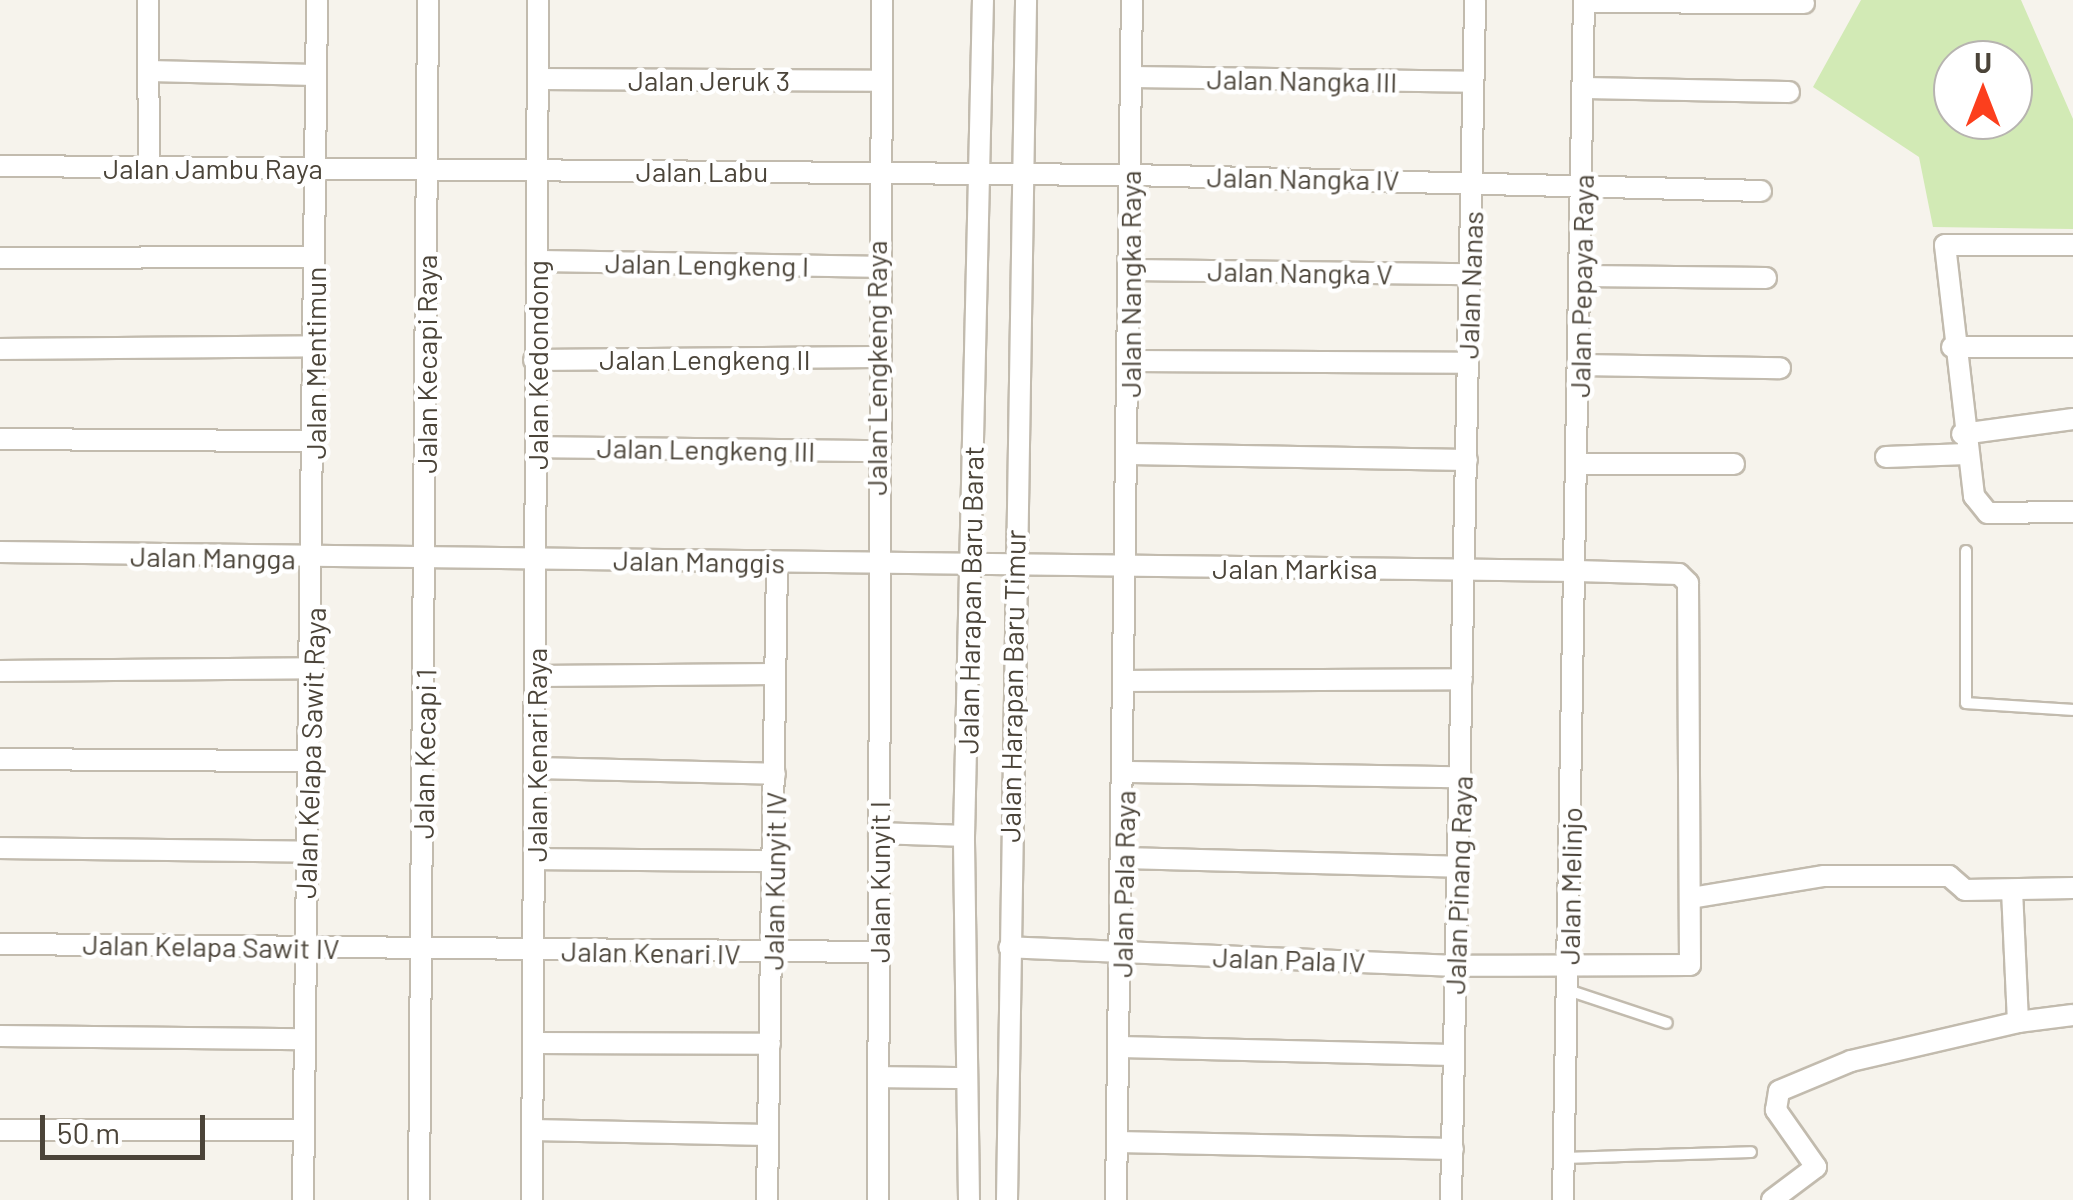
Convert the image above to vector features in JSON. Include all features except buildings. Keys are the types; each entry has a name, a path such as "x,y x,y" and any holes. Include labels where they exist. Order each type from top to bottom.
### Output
{"street":[{"path":"148,0 149,169"},
{"name":"Jalan Mentimun","path":"316,559 317,0"},
{"name":"Jalan Kecapi Raya","path":"426,559 428,0"},
{"name":"Jalan Kedondong","path":"538,0 534,360 538,560"},
{"name":"Jalan Lengkeng Raya","path":"875,563 882,0"},
{"name":"Jalan Harapan Baru Barat","path":"968,1200 964,836 983,0"},
{"path":"1024,173 1026,0"},
{"name":"Jalan Nangka Raya","path":"1128,567 1132,0"},
{"name":"Jalan Nanas","path":"1464,570 1475,0"},
{"path":"1584,1 1804,3"},
{"name":"Jalan Pepaya Raya","path":"1577,572 1584,1"},
{"path":"149,71 315,75"},
{"name":"Jalan Nangka III","path":"1132,77 1473,82"},
{"name":"Jalan Jeruk 3","path":"538,80 880,80"},
{"path":"1583,88 1790,92"},
{"name":"Jalan Jambu Raya","path":"0,166 426,170"},
{"name":"Jalan Labu","path":"426,170 1024,173"},
{"name":"Jalan Nangka IV","path":"1024,173 1761,191"},
{"name":"Jalan Harapan Baru Timur","path":"1007,1200 1013,566 1024,173"},
{"path":"2073,244 1946,245 1952,347 1974,496 1988,513 2073,512"},
{"path":"0,258 314,256"},
{"name":"Jalan Lengkeng I","path":"537,261 877,267"},
{"name":"Jalan Nangka V","path":"1130,270 1470,274"},
{"path":"1581,276 1766,278"},
{"path":"0,349 315,346"},
{"path":"1952,347 2073,347"},
{"name":"Jalan Lengkeng II","path":"534,360 876,358"},
{"path":"1130,361 1467,362"},
{"path":"1580,365 1780,368"},
{"path":"1886,457 1965,444 2073,418"},
{"path":"0,438 316,441"},
{"name":"Jalan Lengkeng III","path":"536,447 876,451"},
{"path":"1129,454 1467,460"},
{"path":"1580,464 1734,464"},
{"name":"Jalan Mangga","path":"0,552 426,559"},
{"name":"Jalan Kelapa Sawit Raya","path":"302,1200 304,948 316,559"},
{"name":"Jalan Manggis","path":"426,559 1013,566"},
{"name":"Jalan Kecapi 1","path":"419,1200 426,559"},
{"name":"Jalan Kenari Raya","path":"532,1200 538,560"},
{"name":"Jalan Kunyit IV","path":"766,1200 774,953 777,562"},
{"name":"Jalan Kunyit I","path":"875,563 880,833 878,1200"},
{"name":"Jalan Markisa","path":"1013,566 1577,572 1685,578 1691,898"},
{"name":"Jalan Pala Raya","path":"1116,1200 1128,567"},
{"name":"Jalan Pinang Raya","path":"1451,1200 1464,570"},
{"name":"Jalan Melinjo","path":"1564,1200 1577,572"},
{"path":"0,671 313,668"},
{"path":"537,676 776,674"},
{"path":"1126,681 1462,679"},
{"path":"0,759 310,761"},
{"path":"536,768 776,774"},
{"path":"1125,772 1461,778"},
{"path":"880,833 964,836"},
{"path":"0,848 307,852"},
{"path":"1124,858 1458,867"},
{"path":"535,859 774,861"},
{"path":"1691,898 1824,876 1949,876 1965,890 2073,888"},
{"path":"2012,890 2018,1022"},
{"name":"Jalan Pala IV","path":"1009,947 1456,966 1690,966 1691,898"},
{"name":"Jalan Kelapa Sawit IV","path":"0,944 422,949"},
{"name":"Jalan Kenari IV","path":"422,949 879,952"},
{"path":"1772,1200 1816,1166 1776,1110 1779,1090 1851,1060 2018,1022 2073,1015"},
{"path":"0,1036 304,1039"},
{"path":"534,1042 770,1044"},
{"path":"1120,1047 1452,1055"},
{"path":"879,1077 966,1078"},
{"path":"0,1130 303,1130"},
{"path":"533,1130 767,1135"},
{"path":"1117,1142 1453,1149"}],"lane":[{"path":"1966,551 1966,703 2073,710"},
{"path":"1568,990 1667,1023"},
{"path":"1564,1158 1751,1152"}],"green space":[{"path":"1861,0 2021,0 2073,119 2073,229 1933,227 1919,157 1813,87"}]}
